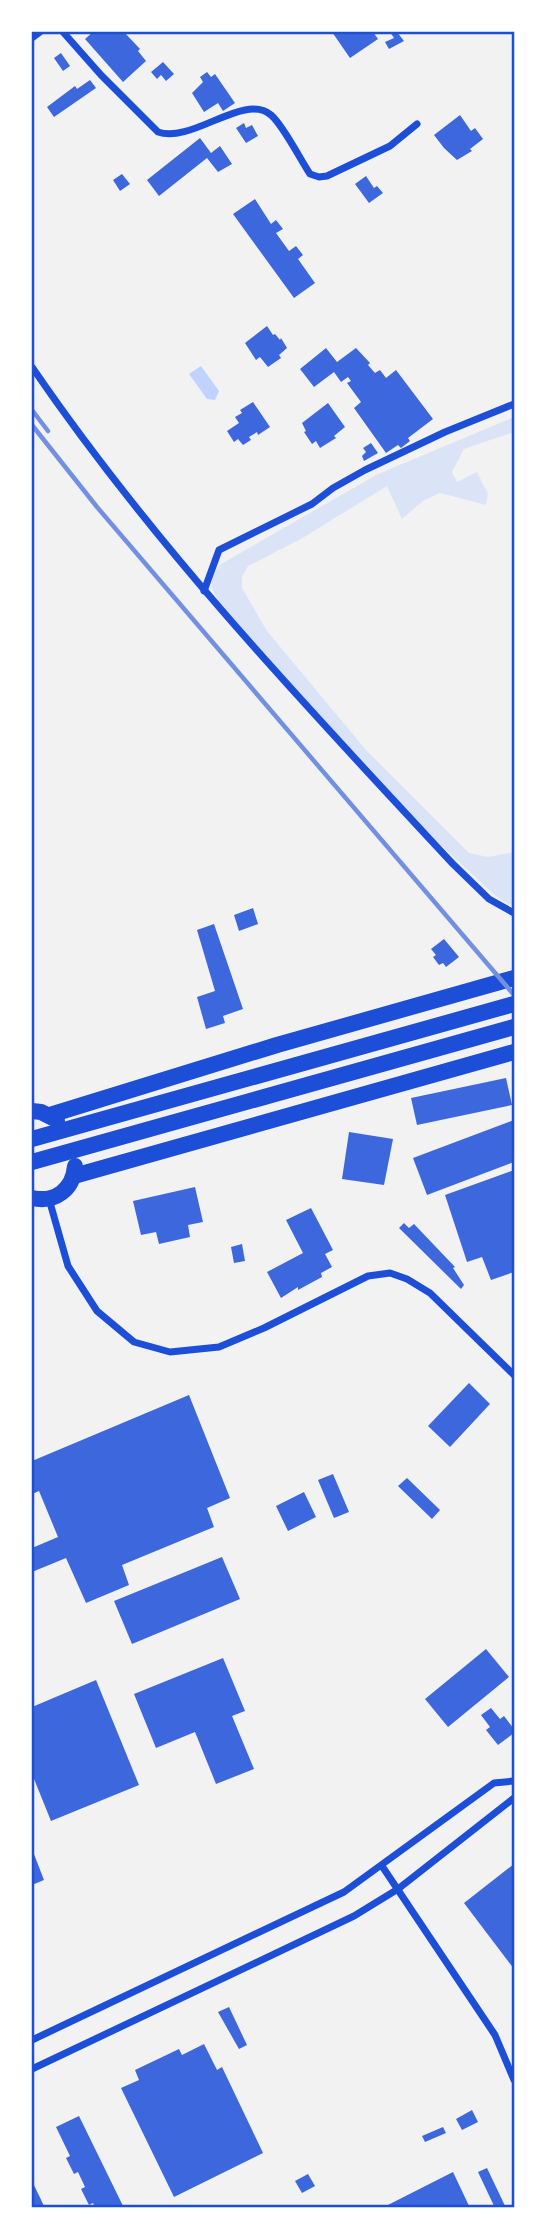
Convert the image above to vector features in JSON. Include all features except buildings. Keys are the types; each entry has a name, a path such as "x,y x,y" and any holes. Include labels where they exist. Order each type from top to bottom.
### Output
{"main road":[{"path":"32,1111 54,1118 276,1045 514,978"},
{"path":"32,1139 514,1004"},
{"path":"32,1162 514,1027"},
{"path":"32,1198 49,1199 62,1194 69,1186 74,1170 514,1052"}],"street":[{"path":"32,38 40,32"},
{"path":"63,32 158,132 169,136 250,108 262,109 272,116 310,173 318,177 327,176 390,146 417,124"},
{"path":"32,367 141,516 204,591 453,864 489,899 514,913"},
{"path":"204,591 219,550 312,504 332,488 365,470 445,432 514,404"},
{"path":"49,1199 68,1266 97,1311 134,1342 170,1352 219,1347 264,1328 368,1276 390,1273 407,1279 430,1293 514,1375"},
{"path":"32,2040 344,1892 494,1783 514,1782"},
{"path":"32,2069 355,1916 398,1889 514,1798"},
{"path":"382,1866 495,2035 514,2080"}],"shaded area":[{"path":"514,417 514,432 464,449 452,472 457,482 477,472 488,494 486,505 440,493 423,501 402,519 387,486 301,539 248,566 242,577 242,588 267,631 366,750 469,853 488,857 514,852 514,907 497,897 419,825 223,610 211,587 214,573 221,564 378,474"}],"water":[{"path":"201,366 219,391 215,400 207,399 189,374"}],"railway":[{"path":"32,410 48,431"},
{"path":"32,425 97,507 514,995"}]}
